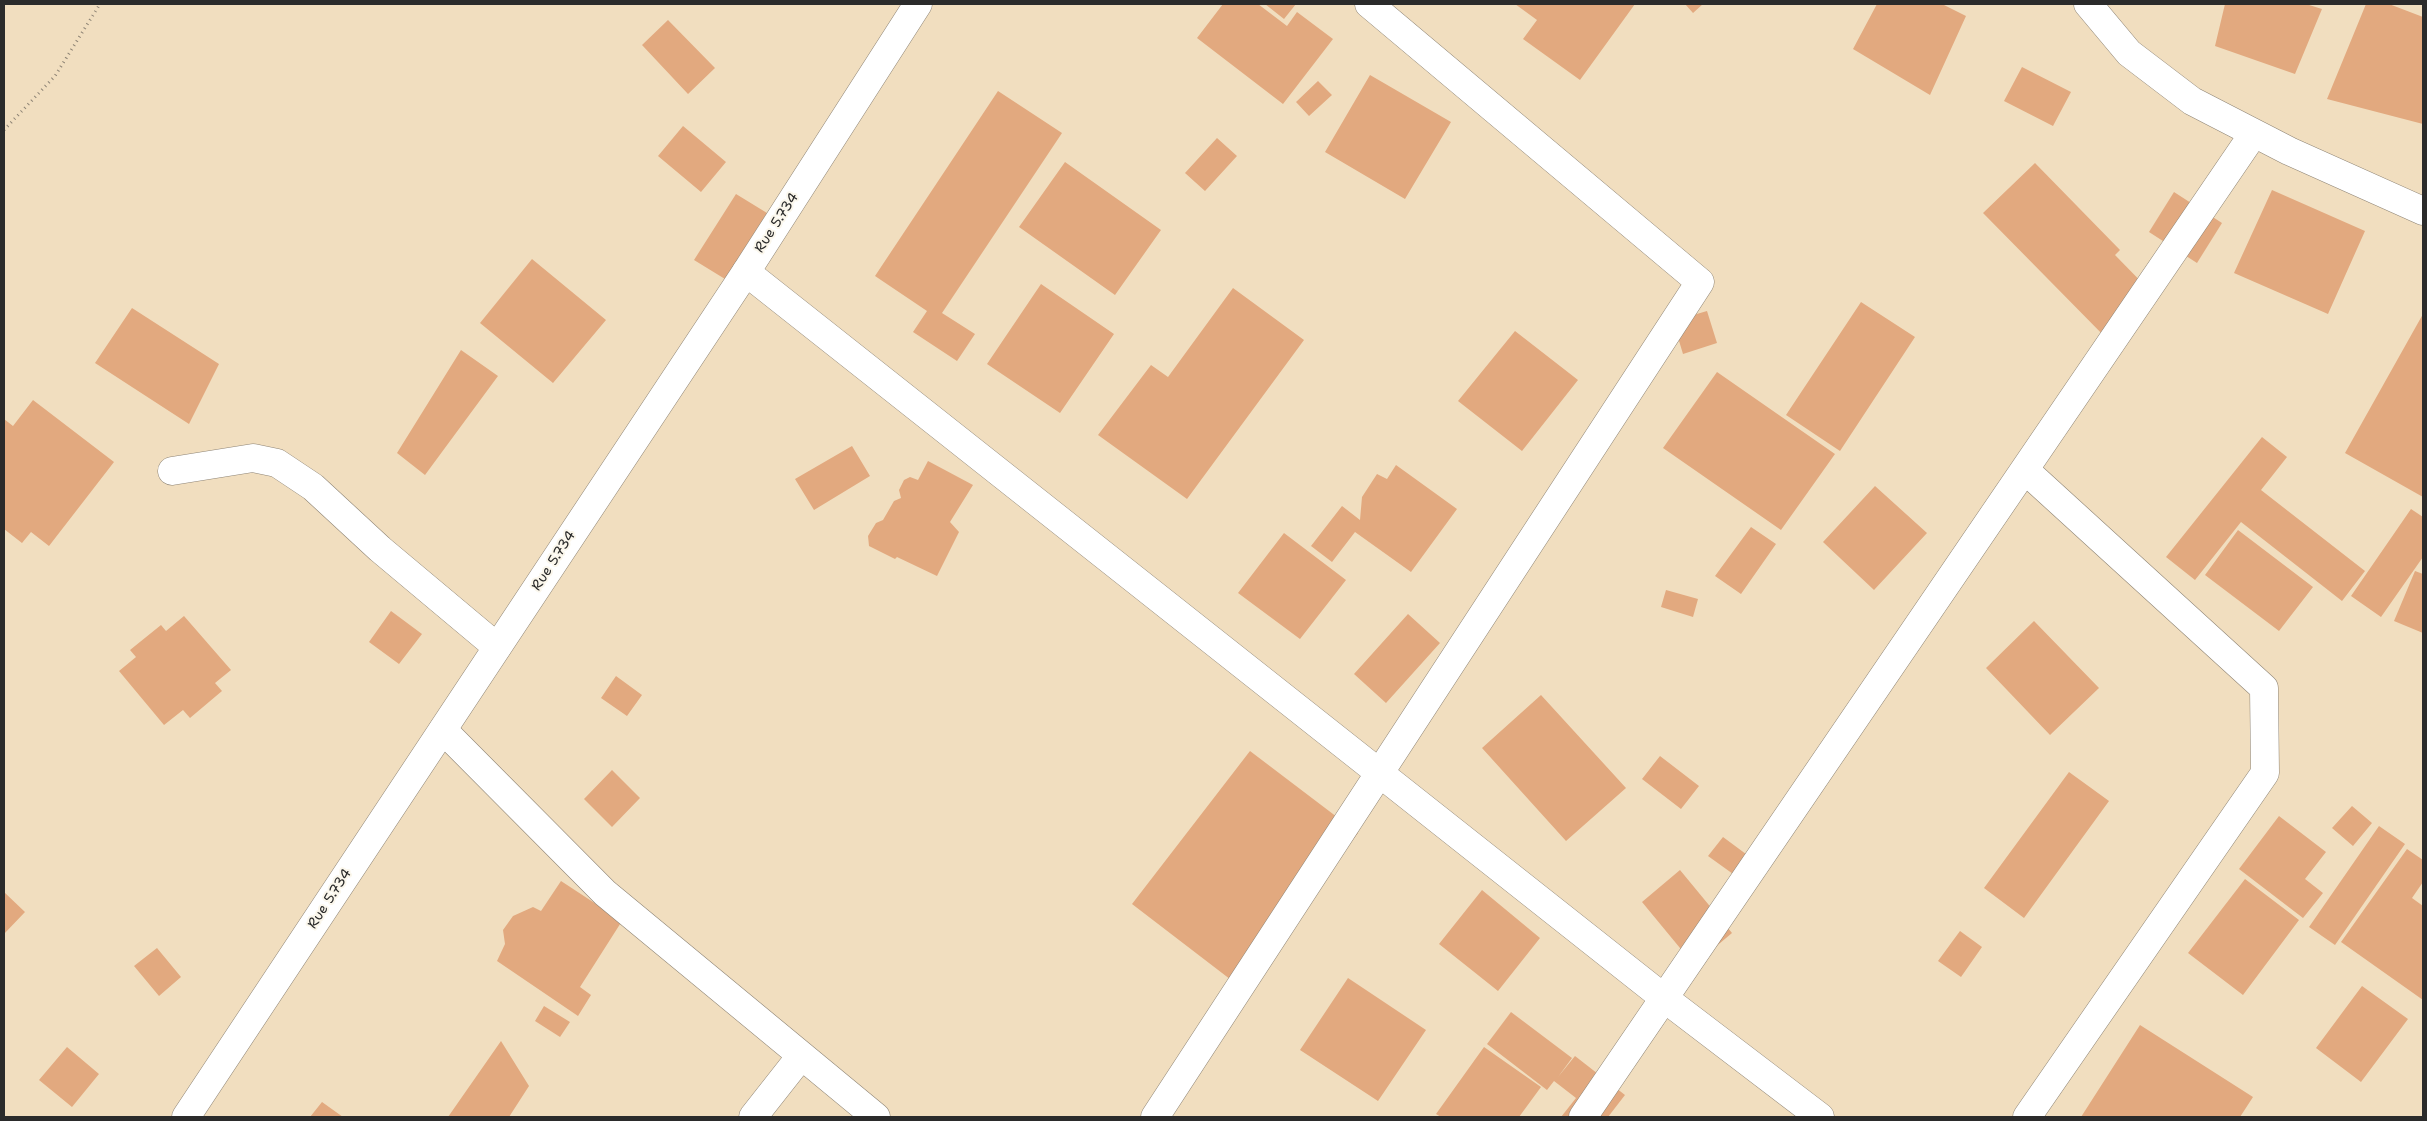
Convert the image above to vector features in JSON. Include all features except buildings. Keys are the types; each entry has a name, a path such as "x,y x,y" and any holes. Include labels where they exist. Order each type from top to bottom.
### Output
{"street":[{"name":"Rue 5.734","path":"186,1117 746,272 918,4"},
{"path":"1155,1117 1700,282 1369,4"},
{"path":"2088,4 2129,53 2192,101 2289,152 2423,211"},
{"path":"1582,1117 2254,134"},
{"path":"746,272 1664,998 1820,1117"},
{"path":"172,471 253,458 277,463 313,487 380,549 497,647"},
{"path":"2024,470 2264,688 2265,773 2027,1117"},
{"path":"443,730 605,893 876,1117"},
{"path":"753,1117 801,1056"}],"path":[{"path":"4,130 55,76 100,4"}]}
